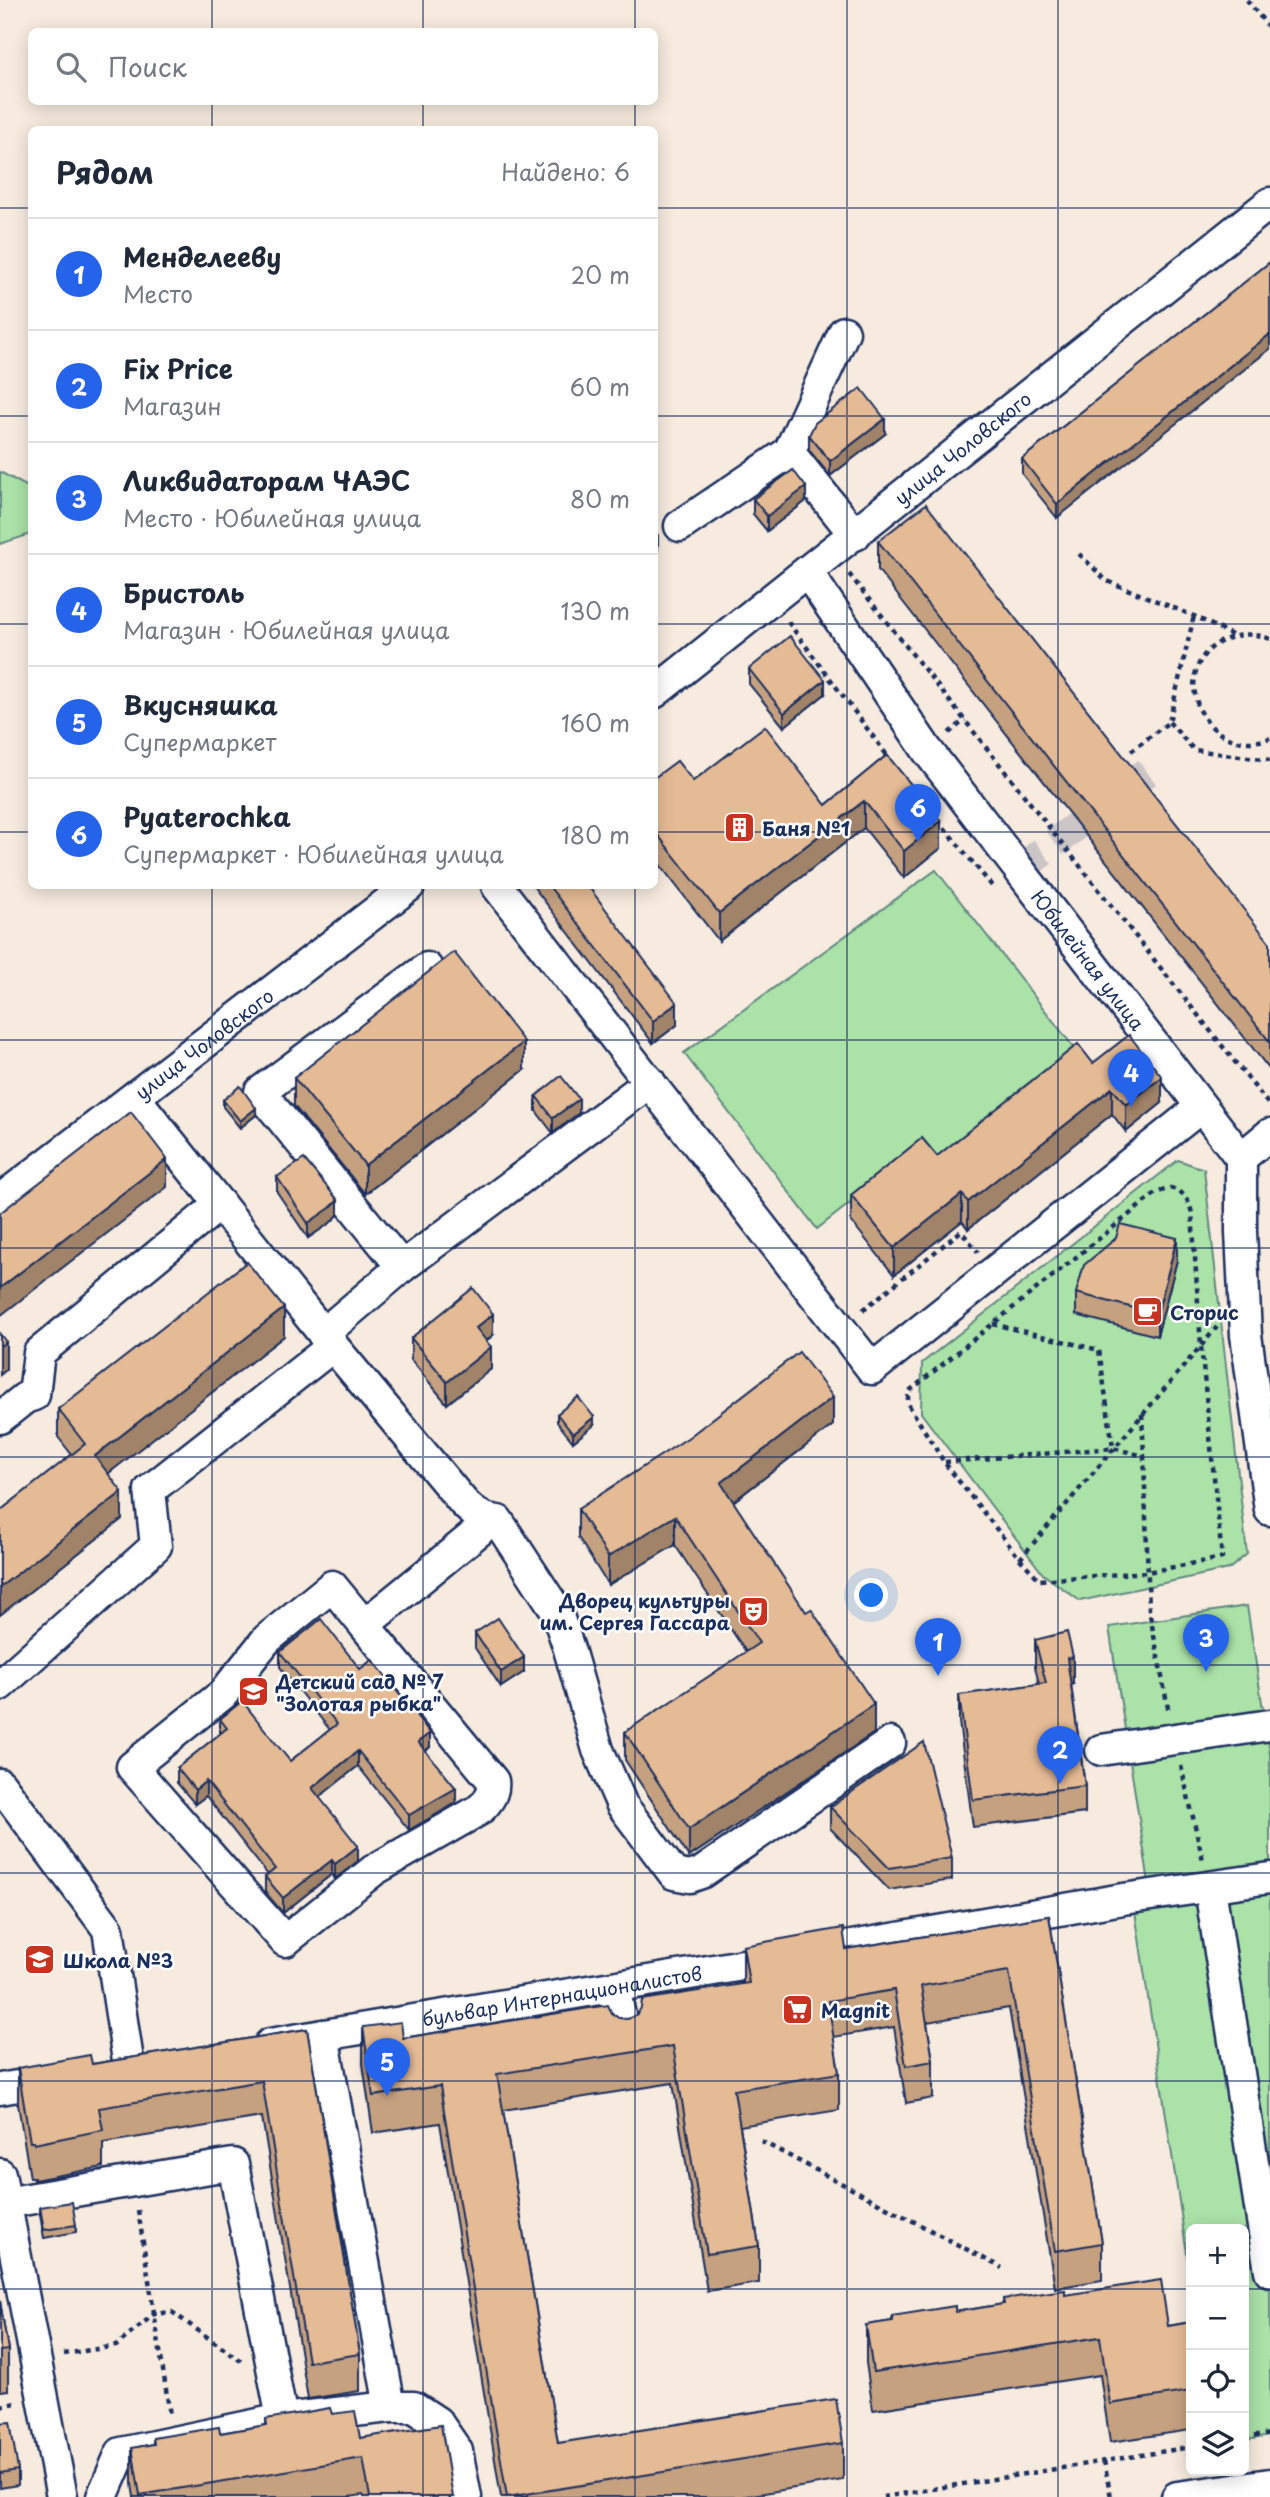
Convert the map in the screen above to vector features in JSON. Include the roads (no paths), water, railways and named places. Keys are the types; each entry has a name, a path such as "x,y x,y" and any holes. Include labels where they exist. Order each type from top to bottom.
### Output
{"street":[{"name":"улица Чоловского","path":"658,690 1270,203"},
{"path":"680,526 789,452 844,331"},
{"path":"789,452 855,535"},
{"name":"Юбилейная улица","path":"808,573 927,750 1241,1158"},
{"name":"улица Чоловского","path":"0,1200 405,889"},
{"path":"499,889 872,1369 1201,1107"},
{"path":"402,1268 260,1092 427,968"},
{"path":"0,1685 156,1546 150,1490 328,1340 402,1268 650,1082"},
{"path":"135,1098 328,1340 463,1502 474,1513 487,1520 498,1521 556,1610 598,1750 622,1805 674,1874 690,1877 701,1873 890,1743"},
{"path":"1269,1138 1241,1158 1241,1232 1246,1335 1270,1510"},
{"path":"0,1418 25,1398 34,1395 39,1353 220,1204"},
{"path":"364,1625 480,1531 487,1520"},
{"path":"332,1586 364,1625 493,1781 494,1788 487,1803 479,1810 374,1870 285,1941 132,1767 223,1694 267,1639 332,1586"},
{"path":"1101,1750 1270,1725"},
{"path":"0,1784 108,1929 119,2068 0,2089"},
{"name":"бульвар Интернационалистов","path":"246,2048 1066,1911 1123,1899 1270,1878"},
{"path":"1210,1888 1270,2271"},
{"path":"614,1987 625,2039"},
{"path":"323,2035 390,2407"},
{"path":"62,2497 3,2189 134,2181 233,2164 282,2419"},
{"path":"102,2497 121,2453 282,2419 390,2407 414,2407 437,2422 457,2451 466,2497"},
{"path":"1177,2497 1270,2484"}],"tunnel":[{"path":"1019,870 1147,772"}],"place":[{"name":"Баня №1","path":"739,828"},
{"name":"Pyaterochka","path":"918,842"},
{"name":"Бристоль","path":"1131,1107"},
{"name":"Сторис","path":"1147,1312"},
{"name":"Дворец культуры им. Сергея Гассара","path":"753,1611"},
{"name":"Ликвидаторам ЧАЭС","path":"1206,1672"},
{"name":"Менделееву","path":"938,1676"},
{"name":"Детский сад № 7 \"Золотая рыбка\"","path":"253,1692"},
{"name":"Fix Price","path":"1060,1784"},
{"name":"Школа №3","path":"40,1960"},
{"name":"Magnit","path":"798,2010"},
{"name":"Вкусняшка","path":"387,2096"}]}
